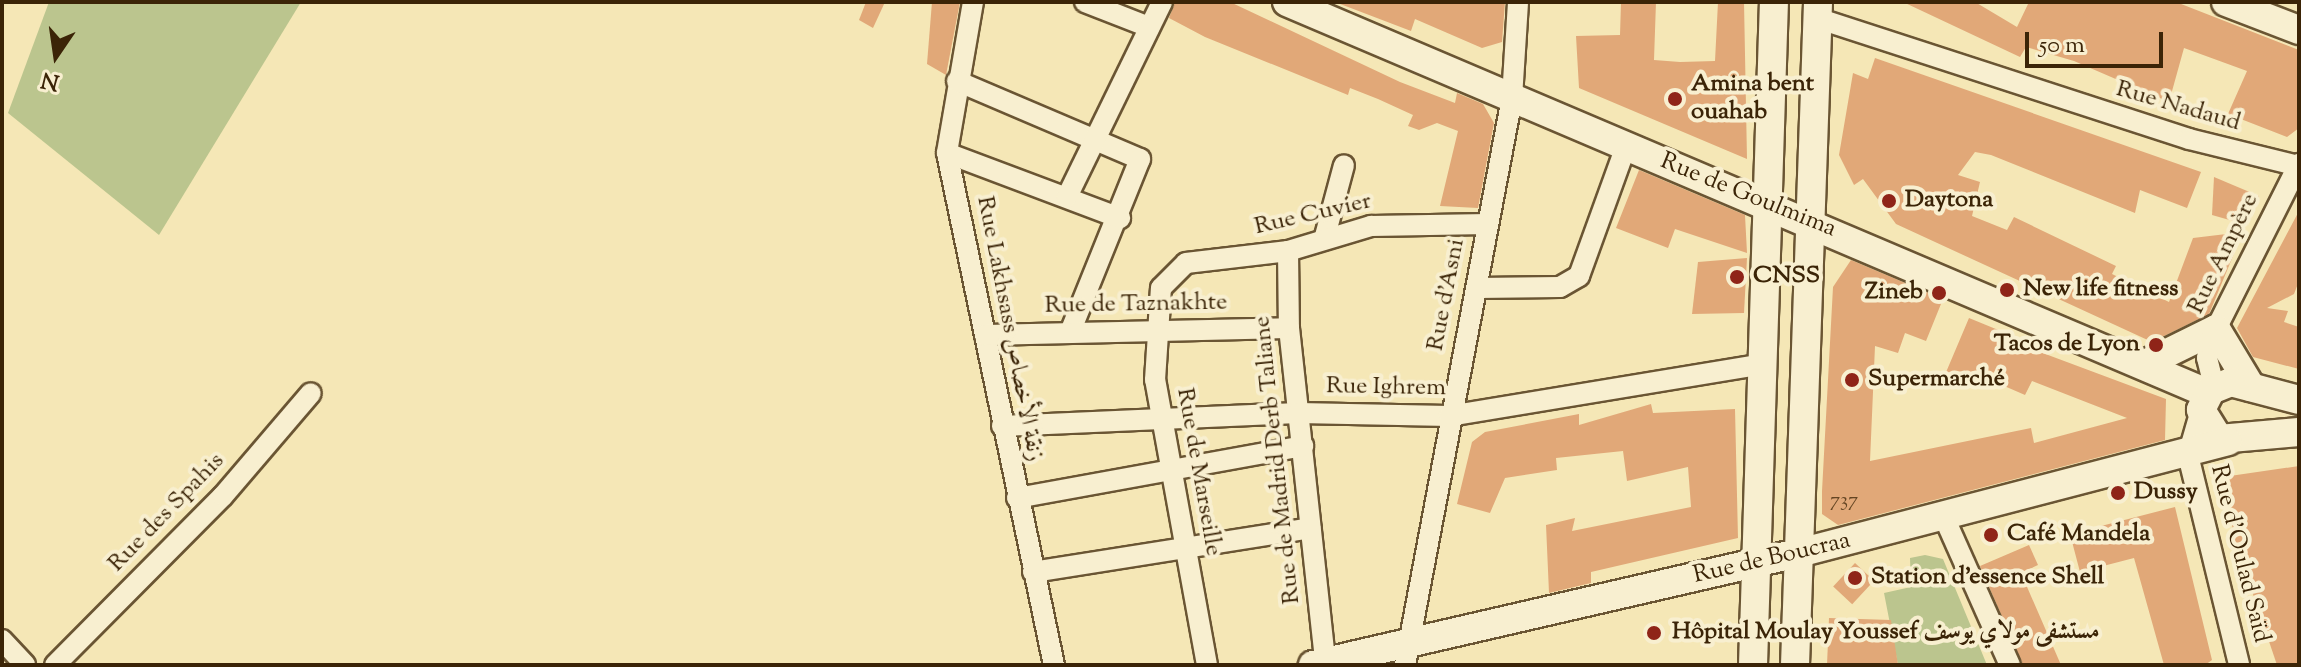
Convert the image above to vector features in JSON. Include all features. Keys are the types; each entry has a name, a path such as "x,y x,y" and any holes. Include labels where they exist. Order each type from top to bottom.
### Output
{"street":[{"name":"Rue Lakhsass زنقة الأخصاص","path":"973,2 947,153 1054,665"},
{"path":"1085,2 1149,27"},
{"path":"1067,197 1162,2"},
{"name":"Rue de Goulmima","path":"1287,2 2145,364 2222,388 2299,400"},
{"name":"Rue d'Asni","path":"1406,654 1512,98 1518,2"},
{"path":"1753,665 1774,2"},
{"path":"2226,2 2299,30"},
{"path":"1795,665 1817,10"},
{"name":"Rue Nadaud","path":"1817,10 2189,139 2299,165"},
{"path":"957,81 1096,136 1140,159 1120,218 1070,332"},
{"path":"1477,288 1560,287 1579,276 1626,146"},
{"path":"947,153 1120,218"},
{"path":"1325,236 1344,165"},
{"name":"Rue Ampère","path":"2222,388 2216,329 2299,165"},
{"name":"Rue Cuvier","path":"1161,288 1186,263 1288,251 1325,236 1398,224 1488,224"},
{"name":"Rue de Madrid Derb Taliane","path":"1288,251 1289,328 1311,528 1319,664"},
{"name":"Rue de Marseille","path":"1161,288 1153,331 1161,421 1207,665"},
{"name":"Rue de Taznakhte","path":"985,335 1289,328"},
{"path":"2145,364 2216,329 2222,388 2206,427 2234,440 2299,432"},
{"name":"Rue Ighrem","path":"1002,426 1298,413 1449,416 1764,364"},
{"path":"2222,388 2261,410 2255,429 2234,440"},
{"name":"Rue d'Oulad Saïd","path":"2222,388 2188,455 2239,665"},
{"name":"Rue des Spahis","path":"55,665 223,496 311,393"},
{"name":"Rue de Boucraa","path":"1319,664 1406,654 2188,455 2234,440"},
{"path":"1017,498 1303,446"},
{"path":"1944,517 2010,665"},
{"path":"1033,572 1184,545 1311,528"},
{"path":"2,640 25,665"}],"green space":[{"path":"49,2 301,2 159,235 8,113"},
{"path":"1925,555 1943,559 1987,665 1898,665 1884,593 1911,587 1910,558"}],"building":[{"path":"866,2 885,2 873,28 859,20"},
{"path":"932,2 960,2 946,75 927,64"},
{"path":"1175,2 1230,2 1400,82 1455,103 1457,93 1483,104 1494,123 1478,208 1440,206 1458,131 1437,123 1419,130 1408,126 1413,115 1378,99 1350,88 1348,95 1205,37 1169,18"},
{"path":"1335,2 1505,2 1502,42 1482,48 1415,19 1411,31"},
{"name":"Amina bent ouahab","path":"1621,2 1656,2 1654,60 1680,62 1715,61 1718,2 1744,2 1747,159 1579,88 1576,36 1620,35"},
{"path":"1903,2 1975,2 2017,27 2029,2 2176,2 2299,50 2299,128 2287,137 2228,114 2247,71 2184,48 2169,102 2074,61 2026,47 2020,57"},
{"path":"1875,58 2201,172 2187,208 2140,190 2135,213 1991,155 1975,152 1958,175 1980,182 1972,216 2007,230 2014,217 2116,266 2112,274 2169,302 2193,238 2243,232 2209,314 2152,342 1896,224 1863,179 1854,185 1839,155 1853,73 1868,79"},
{"path":"1639,170 1745,215 1747,253 1675,229 1668,248 1616,228"},
{"path":"2214,177 2259,196 2247,225 2212,215"},
{"path":"2299,211 2299,281 2294,294 2267,308 2288,311 2284,322 2299,327 2299,369 2253,357 2237,328"},
{"path":"1747,258 1744,313 1692,314 1698,262"},
{"path":"1851,260 1943,299 1926,341 1905,333 1898,353 1875,346 1870,461 2031,428 2034,443 2127,418 2032,381 2025,395 1972,372 1966,386 1944,377 1969,318 2008,334 2005,339 2166,399 2165,440 1838,525 1822,514 1822,491 1833,287"},
{"path":"1651,404 1653,413 1735,409 1738,538 1591,572 1591,583 1549,593 1546,525 1575,518 1572,531 1691,507 1688,467 1627,481 1623,451 1556,458 1557,470 1505,478 1490,513 1457,504 1472,442 1485,432 1579,414 1579,425"},
{"path":"2299,466 2299,663 2277,665 2235,541 2223,477"},
{"path":"2175,507 2212,660 2205,665 2164,665 2134,558 2080,572 2070,534"},
{"path":"2029,545 2038,565 2021,573 2061,665 2023,665 1980,566"},
{"path":"1855,563 1874,581 1852,604 1833,586"},
{"path":"1829,618 1891,620 1898,665 1827,665"}],"place":[{"name":"Amina bent ouahab","path":"1675,99"},
{"name":"Daytona","path":"1889,201"},
{"name":"CNSS","path":"1737,277"},
{"name":"New life fitness","path":"2007,290"},
{"name":"Zineb","path":"1939,293"},
{"name":"Tacos de Lyon","path":"2156,345"},
{"name":"Supermarché","path":"1852,380"},
{"name":"Dussy","path":"2118,493"},
{"name":"Café Mandela","path":"1991,535"},
{"name":"Station d'essence Shell","path":"1855,578"},
{"name":"Hôpital Moulay Youssef مستشفى مولاي يوسف","path":"1654,633"}]}
